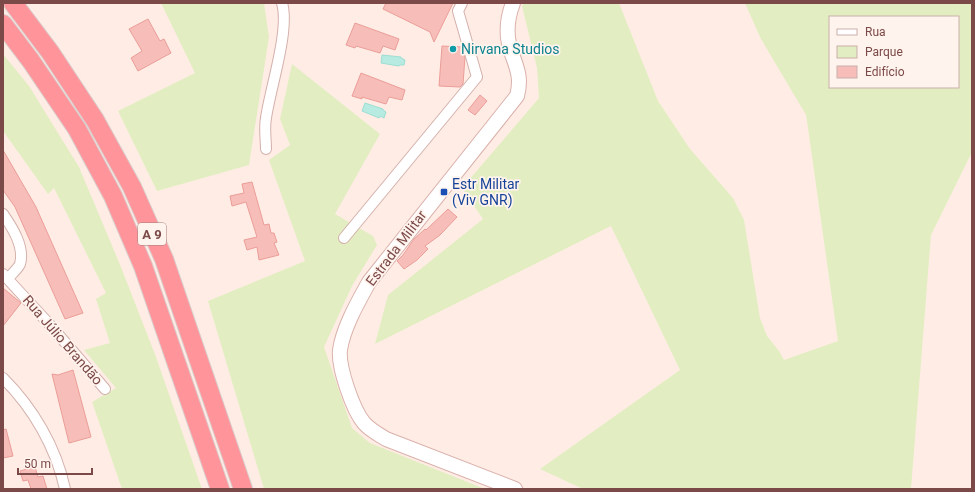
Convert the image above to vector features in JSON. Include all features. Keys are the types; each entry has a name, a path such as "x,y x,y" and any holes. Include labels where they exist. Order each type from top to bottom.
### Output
{"highway":[{"name":"A 9","path":"13,3 50,52 95,120 132,187 164,259 243,489"},
{"name":"A 9","path":"3,24 31,61 77,129 113,196 143,266 220,489"}],"street":[{"path":"266,149 265,120 283,34 284,13 282,3"},
{"path":"344,238 477,77 458,12 462,3"},
{"name":"Estrada Militar","path":"513,3 509,13 508,26 509,42 519,74 520,85 517,96 368,282 354,310 343,339 340,350 340,363 355,409 363,422 374,432 386,439 515,489"},
{"path":"3,214 11,226 21,251 20,265 5,277"},
{"name":"Rua Júlio Brandão","path":"5,277 106,389"},
{"path":"3,378 33,413 43,430 59,466 65,489"}],"green space":[{"path":"161,3 264,3 269,37 249,165 157,191 118,111 195,73"},
{"path":"524,3 619,3 658,101 690,149 733,198 744,220 760,318 767,336 784,360 838,341 806,115 761,39 745,3 972,3 972,152 931,235 911,489 583,489 540,469 680,370 611,226 375,344 388,295 483,219 462,188 539,98 537,68 522,6"},
{"path":"3,54 29,86 79,167 121,267 156,357 202,489 122,489 92,402 116,388 84,350 110,343 96,299 106,293 54,188 48,194 3,131"},
{"path":"292,64 380,134 335,214 373,236 377,245 352,286 324,347 352,428 370,443 485,489 264,489 208,301 305,261 269,160 290,145 280,119"}],"water":[{"path":"382,55 401,57 405,60 404,65 399,66 381,63"},
{"path":"365,103 383,109 386,112 384,118 380,116 379,118 362,111"}],"building":[{"path":"386,3 453,3 434,42 430,32 383,9"},
{"path":"148,19 160,41 164,39 171,53 138,71 131,58 142,51 129,29"},
{"path":"355,23 399,39 395,50 383,46 380,53 356,46 355,48 346,45"},
{"path":"442,46 462,47 465,57 463,84 460,87 439,86"},
{"path":"361,73 405,90 402,100 389,97 386,104 362,97 362,99 352,96"},
{"path":"480,95 487,101 475,115 468,110"},
{"path":"3,150 36,207 83,313 65,319 15,207 3,190"},
{"path":"252,182 264,225 269,224 271,233 274,233 277,242 274,243 279,255 259,260 257,247 247,250 244,240 257,237 246,202 232,206 230,196 244,193 242,184"},
{"path":"448,209 457,217 440,235 425,246 428,249 417,260 404,269 397,261 414,239"},
{"path":"3,288 21,303 3,326"},
{"path":"73,370 91,437 69,443 52,374 58,375"},
{"path":"6,429 13,456 3,458 3,430"},
{"path":"35,467 38,477 43,476 47,489 31,489 28,480 23,481 20,471"}],"place":[{"name":"Nirvana Studios","path":"453,49"},
{"name":"Estr Militar (Viv GNR)","path":"444,192"}]}
